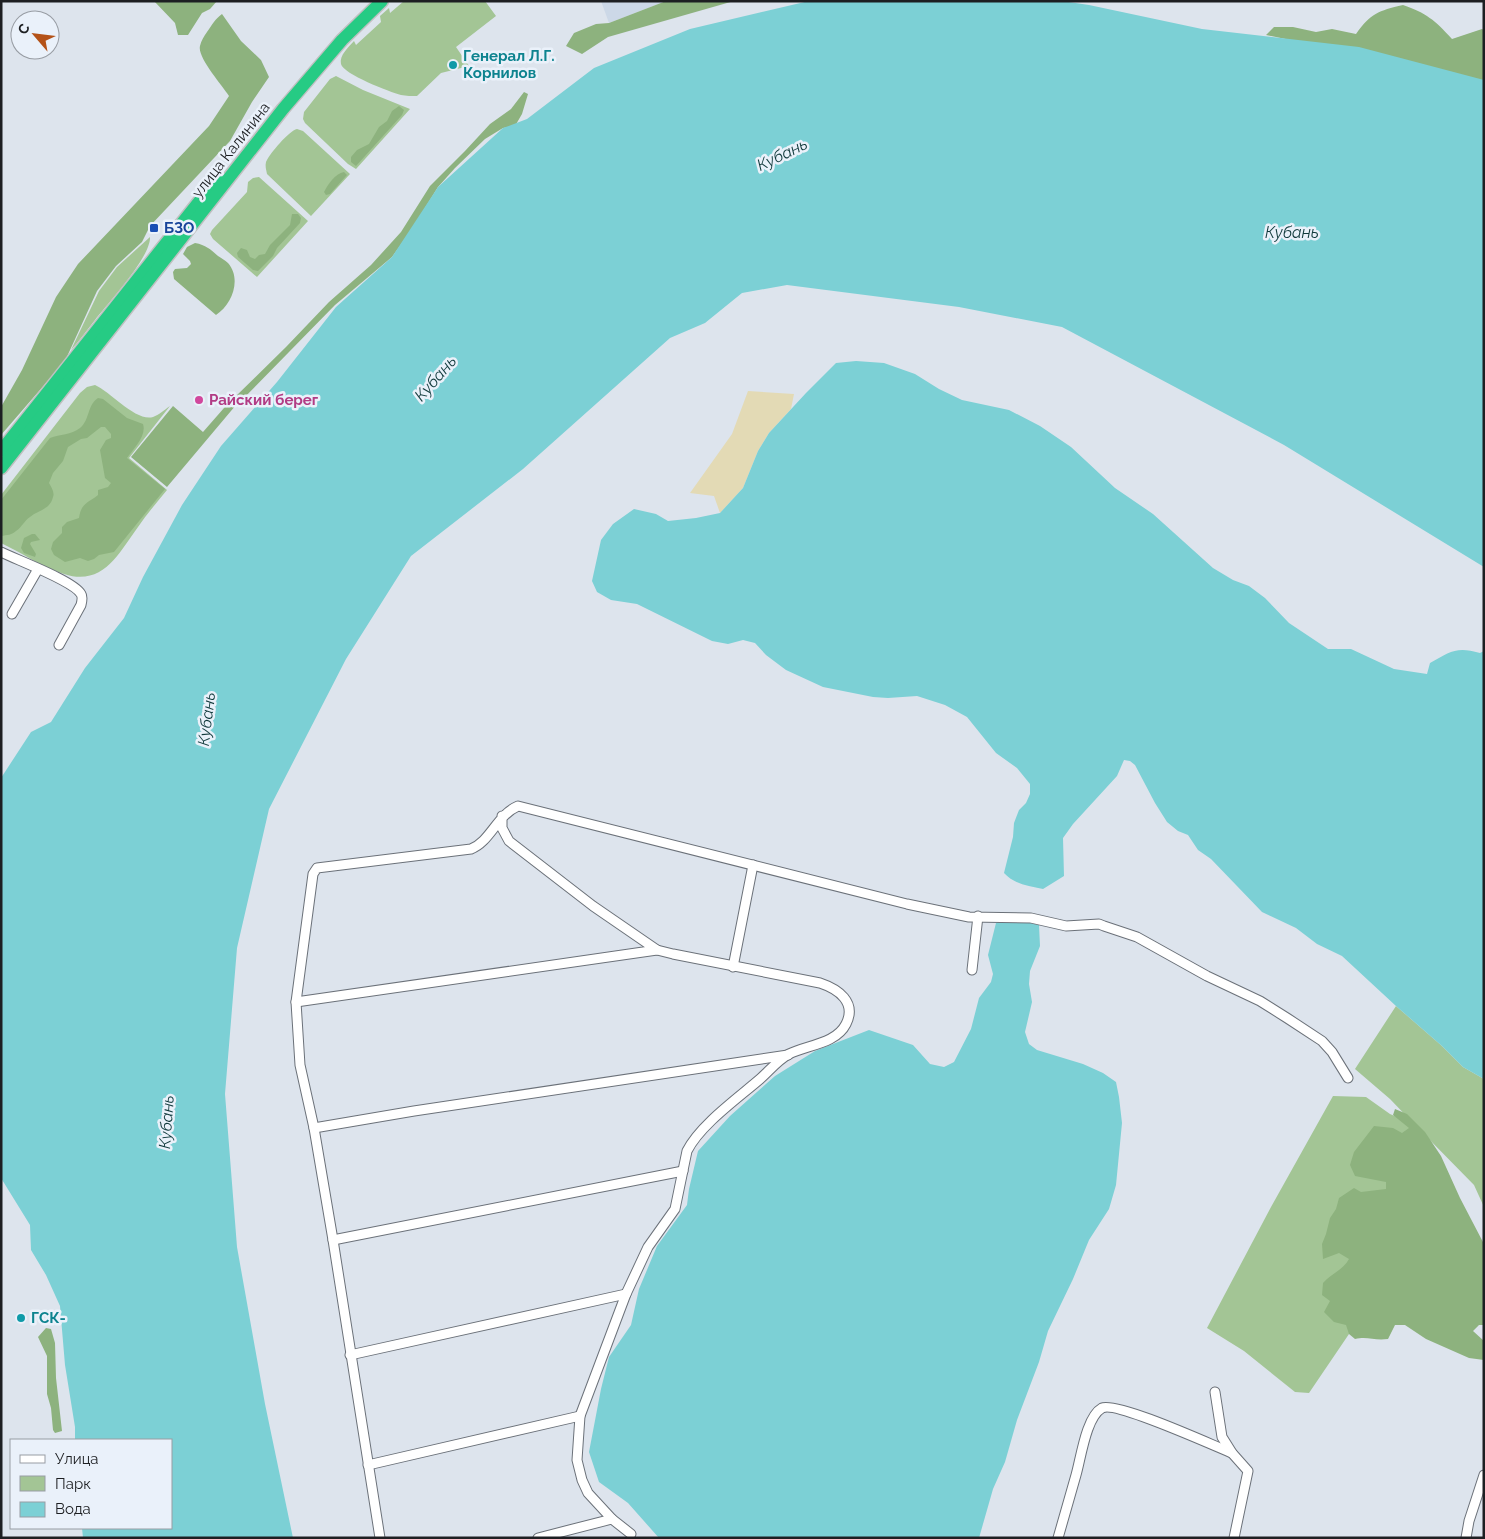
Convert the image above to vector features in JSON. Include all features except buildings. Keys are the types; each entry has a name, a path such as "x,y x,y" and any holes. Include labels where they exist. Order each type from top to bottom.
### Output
{"highway":[{"name":"улица Калинина","path":"1,451 295,82 336,34 370,1"},
{"name":"улица Калинина","path":"1,468 284,109 342,40 382,1"}],"street":[{"path":"1,552 75,587 81,593 81,605 58,645"},
{"path":"12,614 38,569"},
{"path":"380,1538 333,1240 314,1128 300,1064 296,1002 313,874 317,868 471,849 481,843 502,816 510,809 518,806 907,904 969,916 1031,918 1066,926 1099,924 1137,937 1207,976 1260,1001 1322,1040 1348,1078"},
{"path":"502,816 502,828 510,841 593,906 656,950"},
{"path":"733,967 753,865"},
{"path":"972,970 978,916"},
{"path":"296,1002 656,950 820,983 832,987 844,997 849,1008 849,1016 842,1030 830,1039 788,1054 314,1128"},
{"path":"631,1534 612,1519 588,1493 582,1480 577,1460 580,1416 626,1294 648,1247 675,1209 687,1151 694,1139 709,1123 788,1054"},
{"path":"333,1240 683,1171"},
{"path":"350,1355 626,1294"},
{"path":"1214,1392 1222,1437 1232,1453 1248,1471 1234,1538"},
{"path":"1058,1538 1081,1448 1095,1414 1104,1407 1131,1412 1232,1453"},
{"path":"368,1465 580,1416"},
{"path":"1466,1538 1469,1521 1484,1475"},
{"path":"538,1538 612,1519"}],"shaded area":[{"path":"601,1 666,1 609,23"}],"green space":[{"path":"154,1 217,1 210,9 202,13 188,35 178,35 175,23"},
{"path":"404,1 485,1 496,16 456,47 469,66 441,73 417,96 401,95 378,87 350,73 341,64 343,54 354,41 356,45 381,22 380,16 389,8 390,13"},
{"path":"666,1 734,1 608,37 582,54 566,46 574,33 596,24 609,23"},
{"path":"1403,5 1430,18 1452,39 1482,29 1484,30 1484,84 1391,61 1266,35 1274,27 1293,27 1316,32 1332,29 1356,34 1371,17 1387,9"},
{"path":"222,14 241,41 261,60 269,77 252,102 230,141 150,226 142,242 116,266 97,291 65,361 1,435 1,407 22,370 56,297 78,264 209,126 229,96 206,64 200,51 200,44 204,37 215,20"},
{"path":"336,76 363,90 410,109 356,169 348,164 303,119 304,112 330,79"},
{"path":"524,92 528,94 522,114 515,126 503,128 485,139 455,168 438,187 392,257 335,305 239,403 234,398 329,302 371,265 401,232 430,186 490,124 511,109"},
{"path":"399,106 404,110 402,115 356,166 351,162 351,157 357,150 369,144 379,127 387,121 392,111"},
{"path":"297,129 303,131 350,174 311,216 267,174 266,169 266,162 271,153 285,138"},
{"path":"344,172 347,175 330,194 326,195 324,192 330,183 335,177"},
{"path":"259,177 308,221 257,277 213,239 210,234 247,192 248,182 253,178"},
{"path":"292,214 298,214 301,218 300,223 258,271 253,270 238,257 237,253 241,248 247,250 250,257 255,259 259,255 265,254 270,245 290,225"},
{"path":"150,237 144,256 136,268 71,350 99,291 117,267"},
{"path":"195,243 208,248 227,262 232,269 235,284 231,298 222,311 216,315 174,279 173,272 175,269 187,268 191,264 183,254 187,247"},
{"path":"95,385 131,411 146,417 153,417 170,406 129,458 167,490 109,565 100,572 78,577 48,568 1,543 1,495 80,393 87,387"},
{"path":"98,398 103,399 127,418 143,424 144,429 141,438 127,458 165,489 114,552 99,555 88,561 80,558 65,562 54,555 51,549 53,542 62,533 62,527 67,522 79,518 83,506 98,495 98,490 108,487 111,483 105,478 100,450 106,440 111,438 111,434 105,427 101,427 87,438 81,439 68,447 63,461 53,473 49,483 54,493 49,505 33,515 14,532 1,536 1,500 50,438 73,432 83,425 94,401"},
{"path":"231,400 236,405 167,487 131,457 173,406 203,432"},
{"path":"35,534 40,540 30,544 36,554 35,557 24,553 21,548 24,538"},
{"path":"1396,1006 1463,1067 1484,1079 1484,1207 1474,1185 1420,1130 1349,1334 1309,1393 1295,1392 1244,1351 1207,1328 1271,1207 1333,1096 1366,1097 1390,1114 1415,1125 1390,1099 1355,1069"},
{"path":"1395,1109 1407,1114 1425,1132 1441,1156 1484,1244 1484,1325 1479,1325 1473,1331 1484,1341 1484,1360 1469,1358 1426,1339 1405,1325 1395,1325 1388,1339 1355,1339 1349,1334 1346,1325 1334,1322 1324,1312 1330,1301 1322,1295 1323,1283 1344,1266 1349,1259 1339,1253 1323,1259 1322,1244 1330,1218 1336,1209 1339,1198 1354,1188 1361,1192 1386,1189 1386,1182 1355,1176 1350,1165 1354,1152 1374,1126 1393,1128 1402,1133 1409,1128 1393,1115"},
{"path":"46,1328 51,1329 55,1343 56,1378 62,1431 55,1433 47,1394 47,1356 38,1337"}],"sand":[{"path":"748,391 794,394 791,409 769,433 758,451 743,488 720,513 714,496 690,493 732,434"}],"water":[{"name":"Кубань","path":"809,1 1062,1 1202,29 1359,47 1484,80 1484,567 1284,445 1062,327 959,307 787,285 742,293 705,323 670,338 523,469 411,556 346,659 269,809 237,948 225,1094 237,1247 265,1404 293,1538 83,1538 82,1529 172,1529 172,1439 75,1439 75,1427 65,1365 60,1306 46,1275 31,1250 30,1225 1,1178 1,778 31,732 51,722 85,668 124,618 143,577 182,505 221,446 277,382 336,307 392,257 438,187 503,128 527,119 594,68 690,29"},
{"path":"856,361 884,363 915,374 939,389 962,400 1009,410 1040,426 1071,447 1115,488 1153,514 1213,568 1233,580 1249,586 1265,598 1289,623 1328,649 1351,649 1394,669 1427,674 1430,663 1448,653 1459,650 1480,653 1484,651 1484,1079 1463,1067 1342,956 1317,944 1296,928 1262,912 1211,859 1198,850 1188,835 1178,831 1167,822 1135,765 1130,761 1124,760 1117,776 1073,824 1063,838 1064,876 1043,889 1022,884 1012,880 1004,873 1013,837 1014,823 1019,810 1026,803 1030,794 1030,784 1017,768 996,753 967,717 945,705 917,696 873,697 823,687 786,670 766,655 755,643 743,640 728,644 712,641 637,604 611,600 597,592 592,581 601,540 613,524 634,509 656,514 668,521 720,513 743,488 758,451 769,433 836,363"},
{"path":"1005,919 1039,925 1040,946 1030,971 1029,984 1032,1002 1025,1032 1029,1044 1037,1050 1083,1064 1103,1073 1116,1082 1122,1123 1116,1185 1109,1209 1089,1240 1048,1331 1039,1362 1017,1420 1005,1462 993,1489 979,1538 659,1538 628,1503 599,1482 589,1452 609,1357 631,1325 639,1289 657,1246 687,1205 698,1151 730,1116 775,1076 815,1051 869,1030 913,1045 930,1064 944,1067 954,1062 971,1029 979,998 991,982 993,974 988,955 996,923"}],"place":[{"name":"Генерал Л.Г. Корнилов","path":"453,65"},
{"name":"БЗО","path":"154,228"},
{"name":"Райский берег","path":"199,400"},
{"name":"ГСК-","path":"21,1318"}]}
